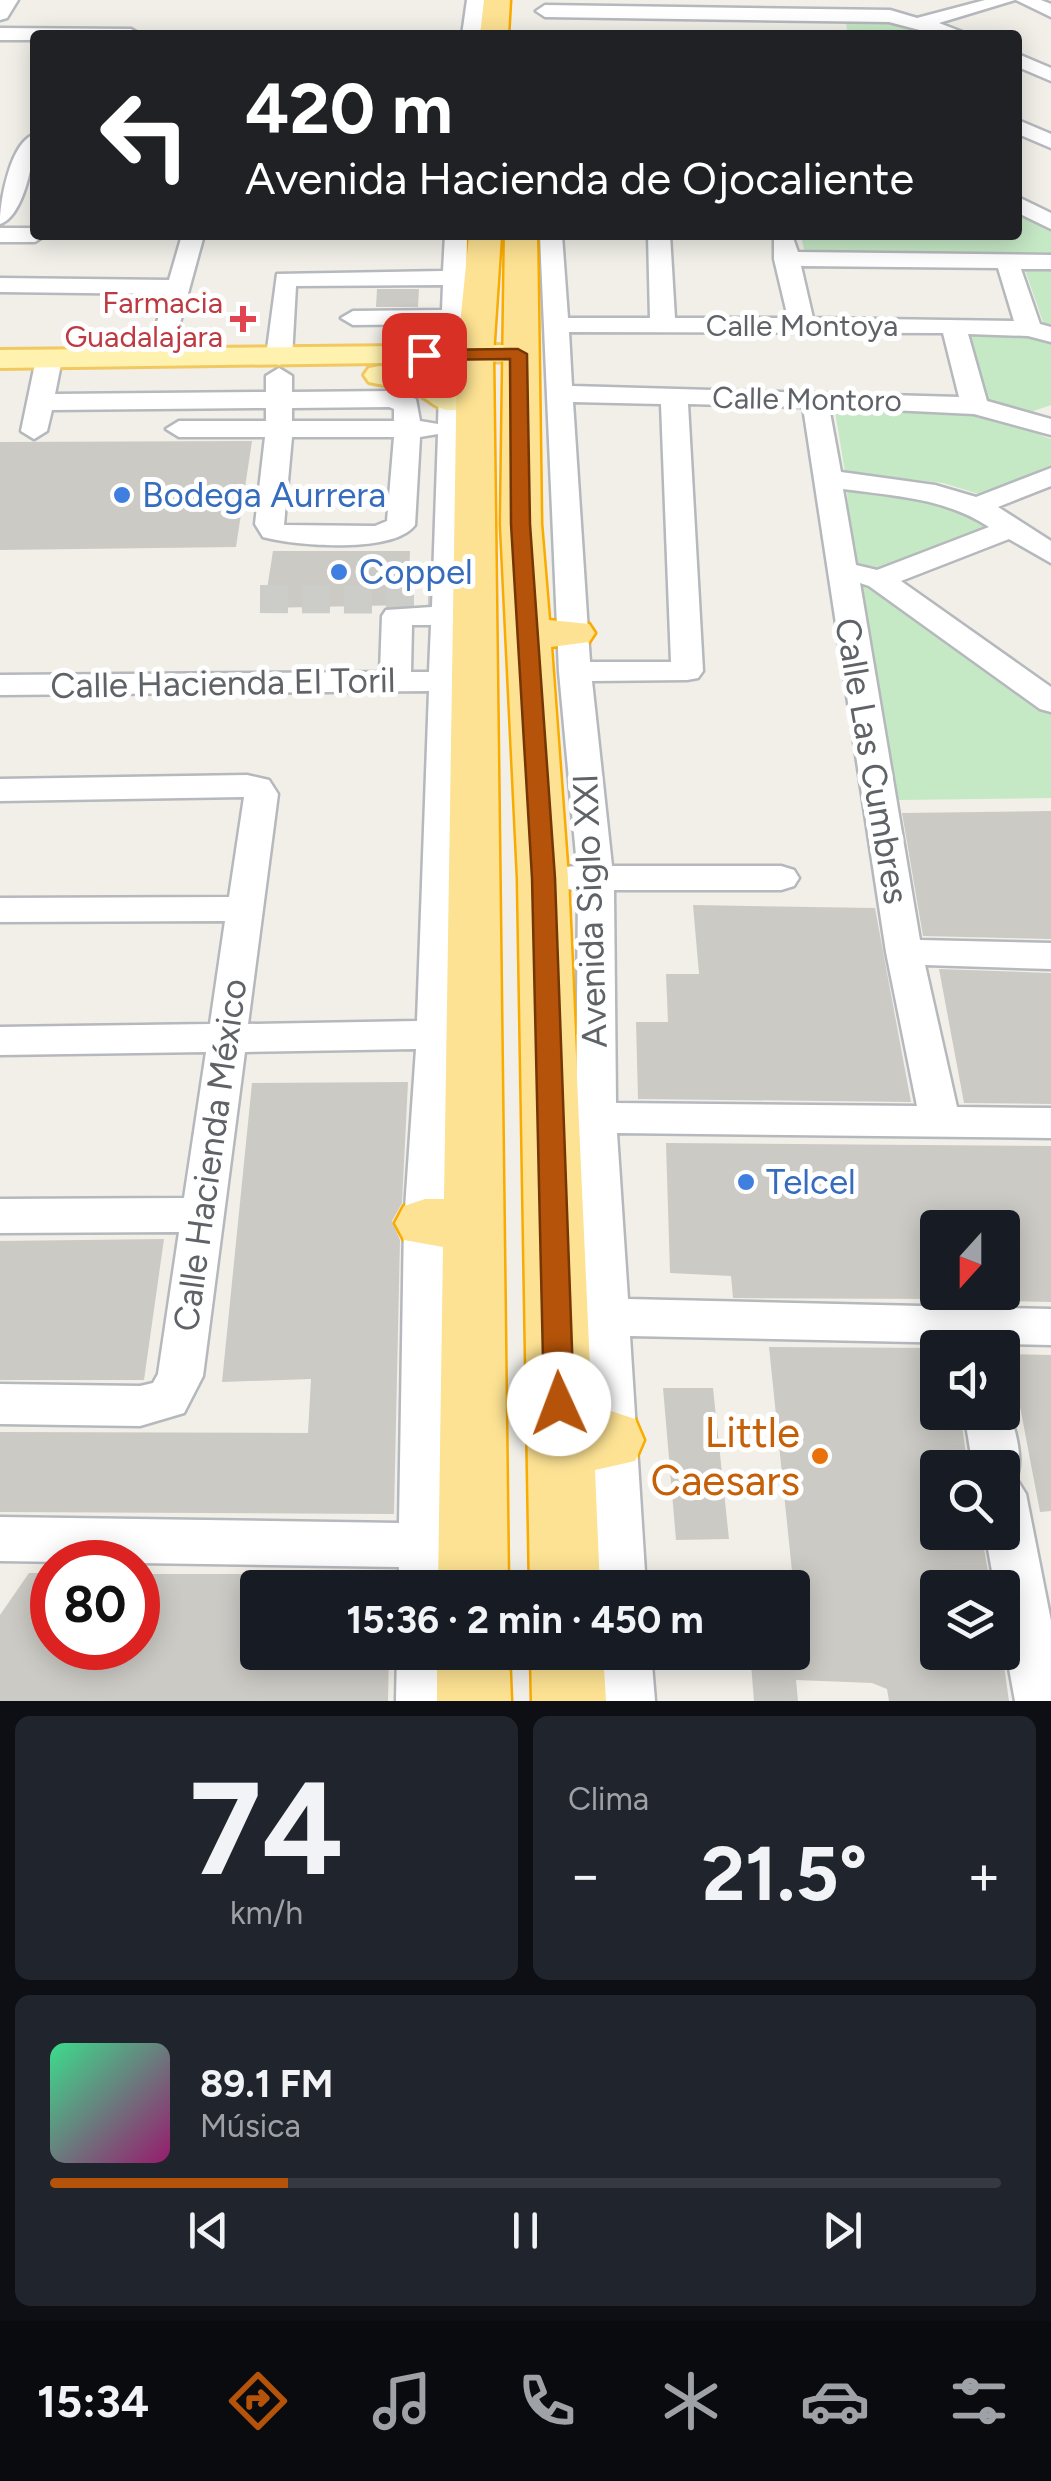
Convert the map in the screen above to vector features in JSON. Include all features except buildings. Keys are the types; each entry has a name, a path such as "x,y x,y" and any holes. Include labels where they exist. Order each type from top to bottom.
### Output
{"highway":[{"path":"494,30 497,0"},
{"path":"529,30 540,4"},
{"path":"454,278 511,240"},
{"name":"Avenida Siglo XXI","path":"448,1567 448,1224 477,368 517,240"},
{"name":"Avenida Siglo XXI","path":"477,368 558,646 570,879 586,1441 568,1570"},
{"path":"473,1670 474,1701"},
{"path":"568,1670 569,1701"}],"main road":[{"path":"0,360 43,380 160,358 279,391 350,356 388,365 477,368"},
{"path":"0,378 279,391 388,365 424,384 477,368"}],"street":[{"path":"0,14 8,0"},
{"path":"461,0 476,0 473,30"},
{"path":"922,22 1006,0"},
{"path":"1025,0 1051,12"},
{"path":"543,30 540,4 745,6 922,22 945,30"},
{"path":"835,14 837,30"},
{"path":"0,34 30,34"},
{"path":"1022,62 1051,75"},
{"path":"1022,128 1051,142"},
{"path":"0,218 25,184"},
{"path":"1022,206 1051,222"},
{"path":"0,235 30,234"},
{"path":"160,358 192,240"},
{"name":"Avenida Siglo XXI","path":"448,1224 436,1035 447,616 477,368 454,278 456,240"},
{"name":"Avenida Siglo XXI","path":"477,368 553,325 521,240"},
{"path":"659,240 663,324"},
{"path":"802,325 785,247 1051,262"},
{"path":"1008,261 1040,332"},
{"path":"350,356 356,278"},
{"path":"353,318 477,368 407,429 401,525 379,536 273,531 269,524 285,279 454,278"},
{"path":"0,285 178,286"},
{"name":"Calle Montoya","path":"553,325 953,326 1040,332"},
{"path":"953,326 975,406"},
{"name":"Calle Montoro","path":"477,368 674,396 975,406 1047,422"},
{"path":"34,431 43,380"},
{"path":"179,429 279,391 407,429"},
{"path":"558,646 687,671 674,396"},
{"name":"Calle Las Cumbres","path":"815,399 904,952 940,1122"},
{"path":"977,506 1051,476"},
{"path":"830,479 935,493 977,506 1051,554"},
{"path":"879,578 1012,528"},
{"path":"840,570 879,578 1051,702"},
{"path":"395,681 396,616 447,616"},
{"name":"Calle Hacienda El Toril","path":"0,685 446,681"},
{"name":"Calle Hacienda México","path":"0,790 257,788 261,794 180,1376 168,1399 140,1406 0,1404"},
{"path":"570,879 781,878"},
{"name":"Avenida Siglo XXI","path":"570,879 596,1118 606,1317 586,1441 618,1570"},
{"path":"0,910 244,910"},
{"path":"904,952 1051,956"},
{"path":"0,1040 436,1035"},
{"path":"596,1118 1051,1124"},
{"path":"0,1216 200,1215"},
{"path":"606,1317 920,1332"},
{"path":"1020,1330 1051,1327"},
{"path":"0,1539 448,1567"},
{"path":"1020,1539 1034,1574 1041,1701"},
{"path":"422,1670 422,1701"},
{"path":"627,1670 629,1701"}],"green space":[{"path":"845,18 888,19 929,30 847,30"},
{"path":"1022,215 1051,231 1051,257 805,255 802,240 1022,240"},
{"path":"1024,267 1051,268 1051,330 1045,328"},
{"path":"960,329 1020,332 1051,340 1051,405 1025,414 987,402"},
{"path":"834,405 981,413 1051,439 1051,468 982,495 943,483 845,472"},
{"path":"847,490 940,503 991,525 876,572 851,564"},
{"path":"848,579 872,584 1051,714 1051,798 897,800"}],"tunnel":[{"path":"260,599 447,600"}],"place":[{"name":"Farmacia Guadalajara","path":"243,319"},
{"name":"Bodega Aurrera","path":"122,495"},
{"name":"Coppel","path":"339,572"},
{"name":"Telcel","path":"746,1182"},
{"name":"Little Caesars","path":"820,1456"}],"route":[{"path":"424,355 518,354 521,524 543,878 559,1404"}]}
